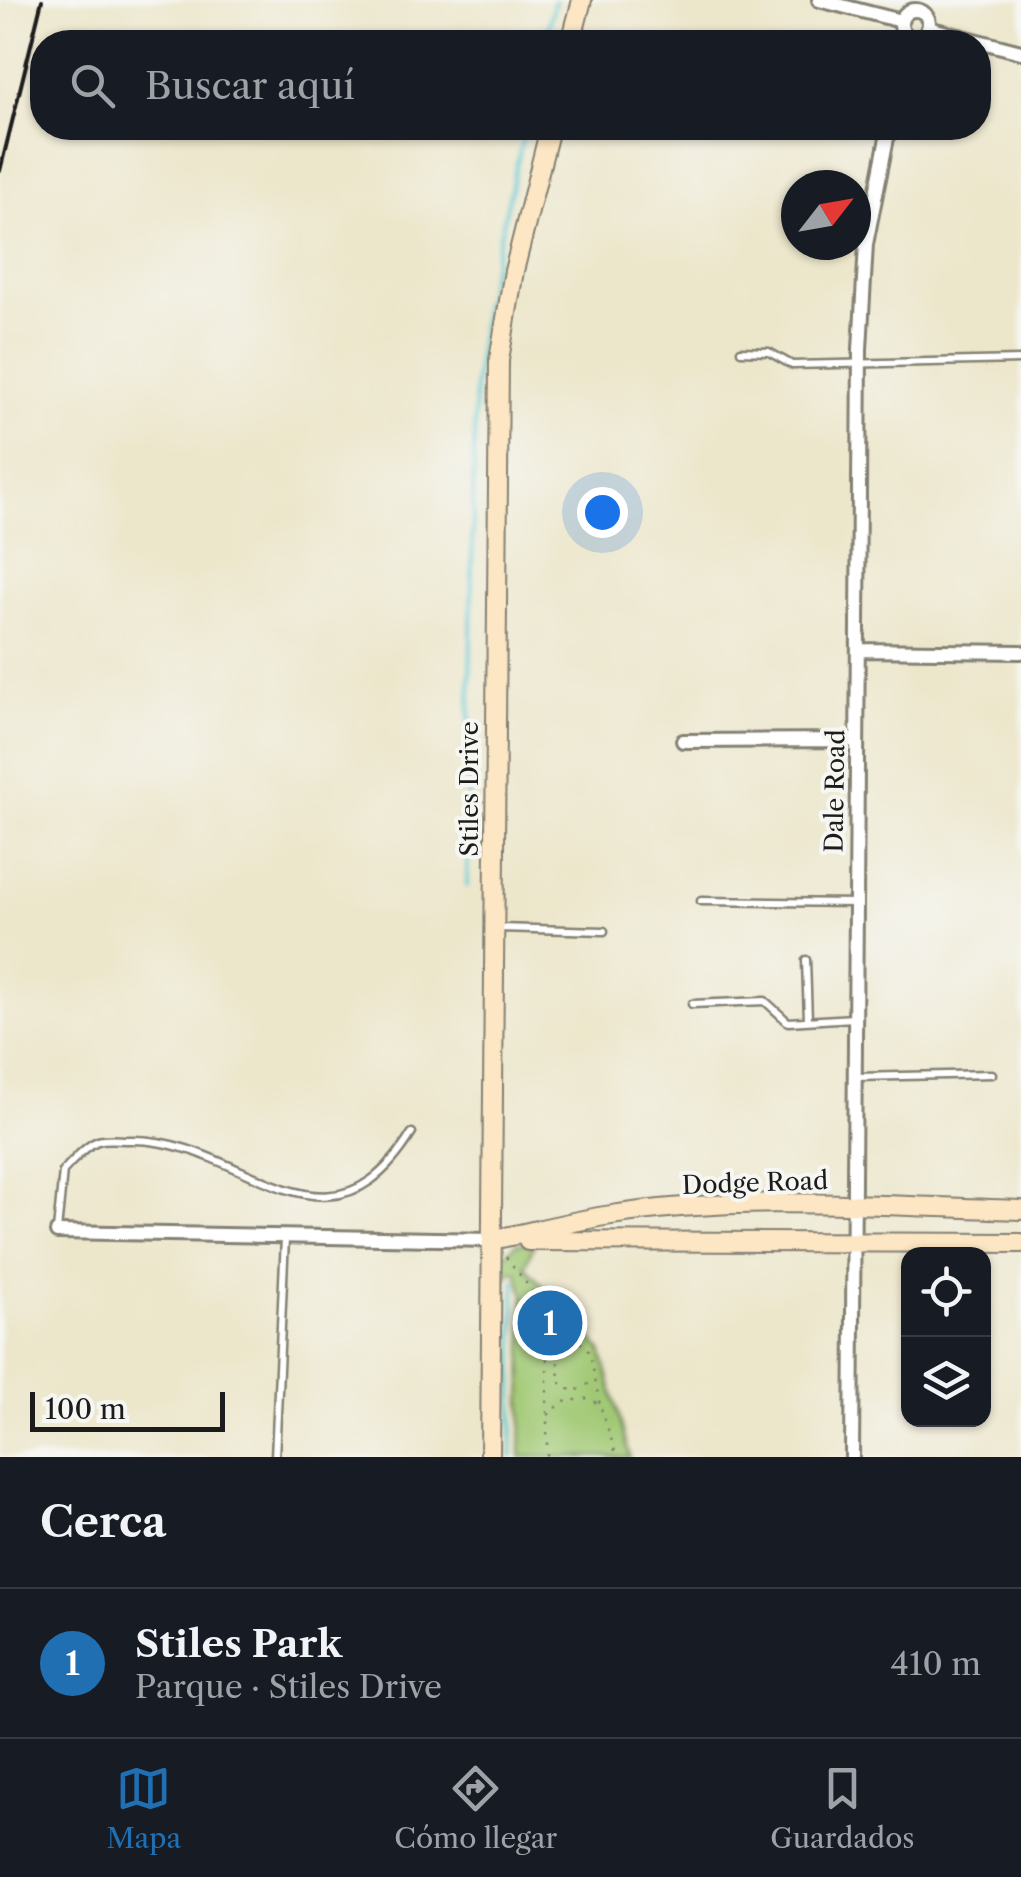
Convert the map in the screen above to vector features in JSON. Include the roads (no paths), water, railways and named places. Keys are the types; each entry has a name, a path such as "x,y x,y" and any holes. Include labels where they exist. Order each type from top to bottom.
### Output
{"street":[{"path":"574,30 582,0"},
{"path":"819,0 923,24"},
{"path":"906,22 923,24"},
{"path":"991,43 1021,52"},
{"name":"Stiles Drive","path":"490,1457 499,360 514,271 547,140"},
{"name":"Dale Road","path":"852,1457 860,365 866,244 887,140"},
{"path":"859,650 1021,652"},
{"path":"683,741 857,740"},
{"name":"Dodge Road","path":"492,1240 608,1216 695,1208 854,1205 1021,1210"},
{"name":"Dodge Road","path":"57,1232 285,1238 1021,1242"}],"lane":[{"path":"741,351 769,352 792,365 1021,360"},
{"path":"701,901 856,903"},
{"path":"493,928 604,931"},
{"path":"806,960 808,1020"},
{"path":"692,1004 764,1001 788,1022 855,1018"},
{"path":"855,1077 992,1074"},
{"path":"57,1232 63,1171 96,1141 150,1139 216,1159 306,1196 355,1193 391,1167 412,1133"},
{"path":"275,1457 285,1238"}],"waterway":[{"path":"548,30 555,0"},
{"path":"467,886 475,383 484,306 522,140"},
{"path":"512,1457 515,1281"}],"railway":[{"path":"35,30 42,0"},
{"path":"0,171 30,49"}],"place":[{"name":"Stiles Park","path":"550,1323"}]}
